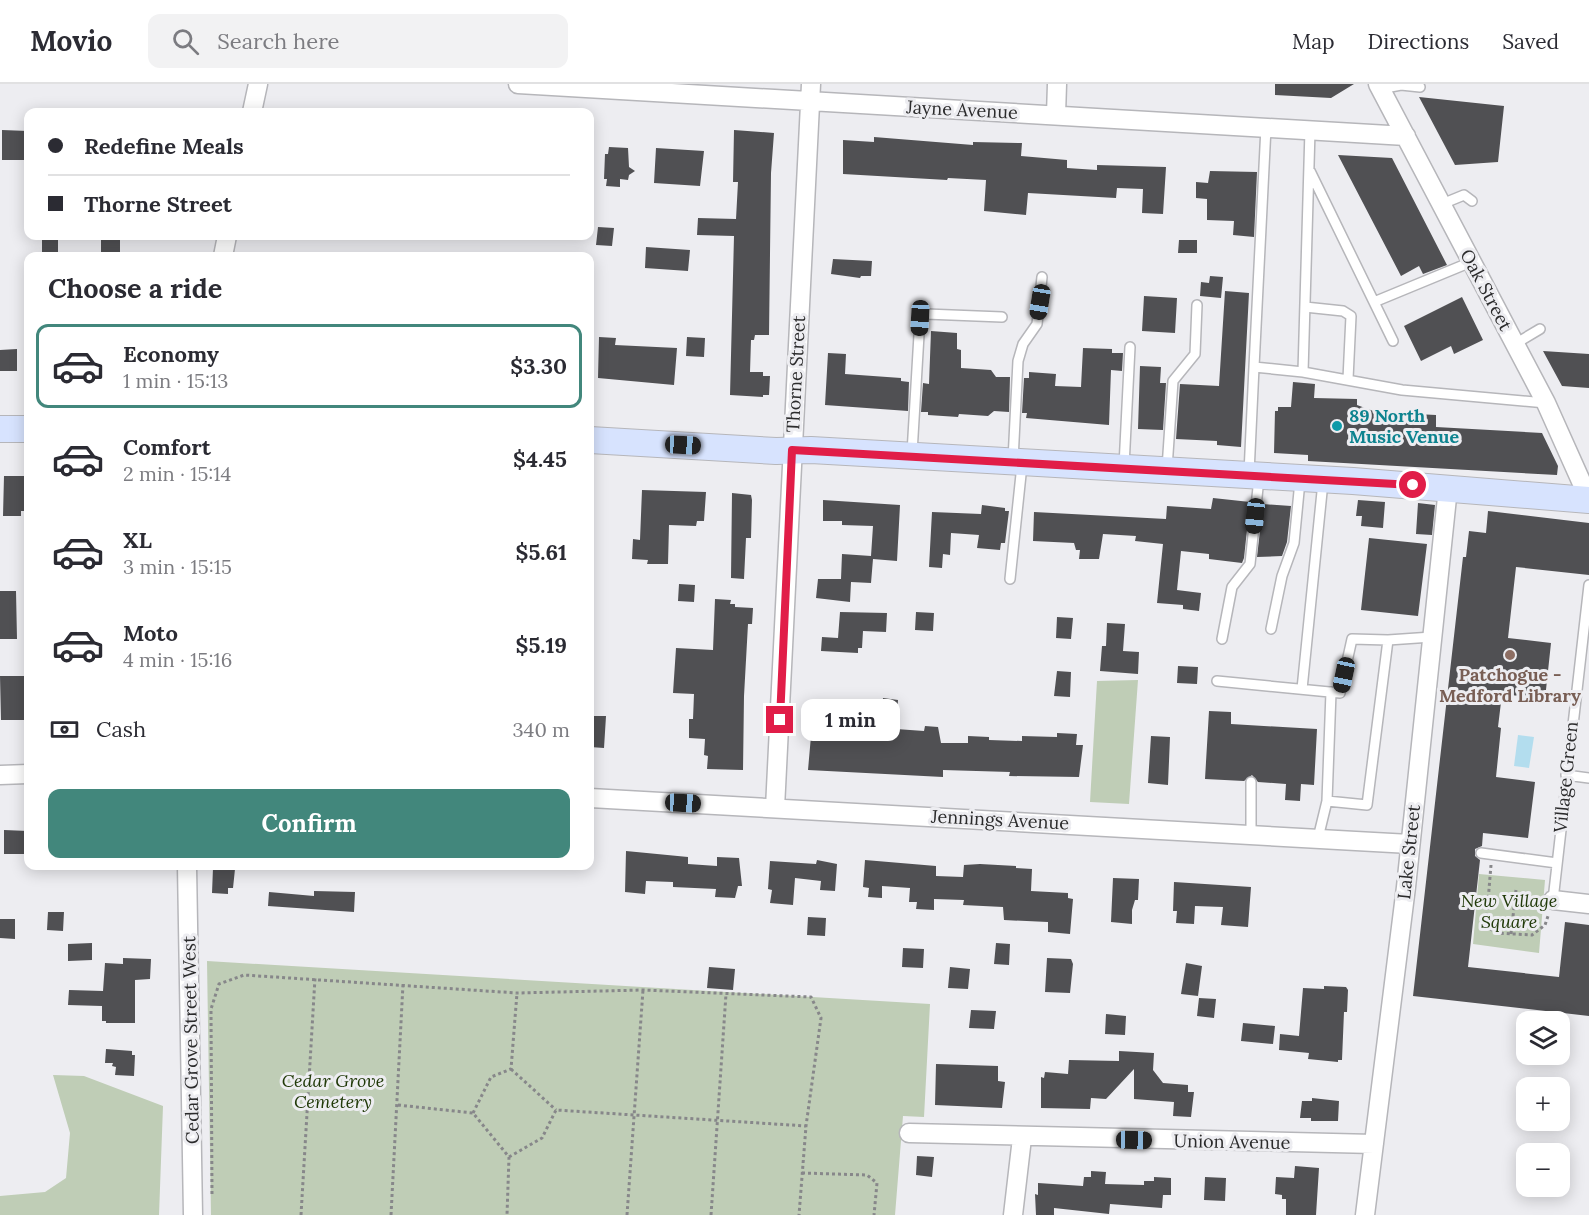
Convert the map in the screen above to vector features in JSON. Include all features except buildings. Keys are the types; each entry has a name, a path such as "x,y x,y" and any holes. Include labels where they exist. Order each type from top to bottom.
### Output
{"street":[{"path":"253,108 258,84"},
{"name":"Jayne Avenue","path":"518,84 810,92 1056,115 1406,135"},
{"path":"1056,115 1058,84"},
{"name":"Oak Street","path":"1379,87 1546,403 1589,500"},
{"name":"Thorne Street","path":"775,808 810,92"},
{"path":"0,429 24,429"},
{"path":"594,440 1254,475 1589,500"},
{"name":"Lake Street","path":"1365,1215 1413,844 1448,488"},
{"path":"0,775 24,774"},
{"name":"Jennings Avenue","path":"594,798 1413,844"},
{"name":"Cedar Grove Street West","path":"187,870 193,1215"},
{"path":"1553,900 1589,904"},
{"name":"Union Avenue","path":"909,1133 1022,1138 1374,1144"},
{"path":"1013,1215 1022,1138"}],"lane":[{"path":"1379,87 1401,85 1420,87"},
{"path":"1222,639 1232,587 1250,564 1254,475 1254,368 1266,127"},
{"path":"1303,372 1310,130"},
{"path":"1309,169 1393,341"},
{"path":"1442,204 1464,195 1472,201"},
{"path":"1374,302 1471,262"},
{"path":"1010,579 1018,462 1018,361 1023,344 1037,324 1042,277"},
{"path":"1167,471 1173,381 1195,354 1197,305"},
{"path":"1305,307 1343,311 1351,316 1348,379"},
{"path":"912,456 920,318 926,314 1002,317"},
{"path":"1515,344 1540,328"},
{"path":"1124,468 1130,347"},
{"path":"1254,368 1303,372 1402,390 1546,403"},
{"path":"1271,629 1282,576 1312,479"},
{"path":"1302,689 1312,479"},
{"name":"Village Green","path":"1553,900 1577,675 1586,629 1589,585"},
{"path":"1217,681 1340,693 1352,639 1388,640 1432,637"},
{"path":"1327,801 1367,805 1388,640"},
{"path":"1577,675 1589,677"},
{"path":"1317,838 1327,801 1331,692"},
{"path":"1566,775 1589,778"},
{"path":"1251,782 1251,834"},
{"path":"1481,853 1557,863"}],"path":[{"path":"1492,855 1486,926 1497,933 1532,935 1545,925 1553,900"},
{"path":"1511,934 1516,890"},
{"path":"212,1204 211,1009 219,984 244,975 516,993 643,990 811,997 821,1018 806,1126 799,1215"},
{"path":"302,1215 315,978"},
{"path":"391,1215 404,984"},
{"path":"627,1215 643,990"},
{"path":"511,1069 516,993"},
{"path":"711,1215 726,993"},
{"path":"511,1069 556,1110 806,1126"},
{"path":"473,1113 491,1077 511,1069"},
{"path":"398,1105 473,1113 509,1157 507,1215"},
{"path":"509,1157 542,1138 556,1110"},
{"path":"802,1173 867,1175 877,1183 874,1215"}],"green space":[{"path":"1138,680 1129,804 1090,802 1097,681"},
{"name":"New Village Square","path":"1479,874 1545,880 1539,953 1473,944"},
{"name":"Cedar Grove Cemetery","path":"207,961 930,1004 924,1117 903,1116 895,1215 211,1215"},
{"path":"53,1075 84,1076 163,1106 159,1215 0,1215 0,1196 45,1192 66,1178 70,1133"}],"water":[{"path":"1518,735 1534,737 1529,768 1514,766"}],"place":[{"name":"89 North Music Venue","path":"1337,426"},
{"name":"Patchogue - Medford Library","path":"1510,655"}],"route":[{"path":"780,720 792,450 1413,485"}]}
